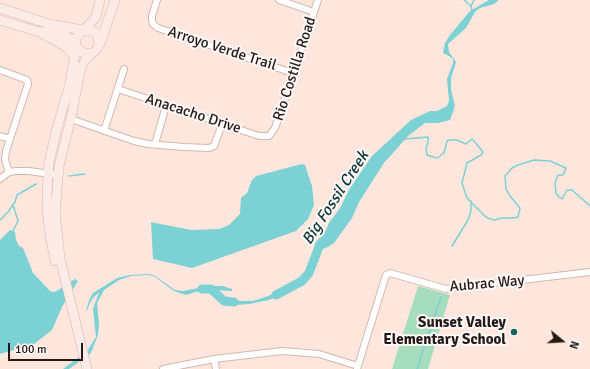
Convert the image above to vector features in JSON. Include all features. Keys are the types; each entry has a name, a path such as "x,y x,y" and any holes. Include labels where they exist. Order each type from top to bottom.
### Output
{"main road":[{"path":"53,174 52,148 70,83 77,36 96,17 100,0"},
{"path":"86,369 49,227 47,201 53,174 71,119 81,67 83,62 98,46 115,0"},
{"path":"0,8 49,24 89,30 96,33 99,39 98,46"},
{"path":"0,20 36,31 61,34 68,37 82,52 88,54 92,53"},
{"path":"36,31 61,44 71,52 74,58"},
{"path":"60,270 81,369"}],"street":[{"name":"Arroyo Verde Trail","path":"157,0 152,20 153,24 158,28 293,72"},
{"path":"279,0 314,12"},
{"name":"Rio Costilla Road","path":"269,136 275,128 318,0"},
{"path":"104,131 124,69"},
{"path":"0,70 27,80 28,84 6,152 9,172"},
{"name":"Anacacho Drive","path":"118,89 259,136 269,136"},
{"path":"155,144 166,106"},
{"path":"71,119 134,141 184,147 211,147 216,144 222,124"},
{"path":"0,136 10,140"},
{"path":"0,179 9,172 29,171 53,174"},
{"name":"Aubrac Way","path":"358,368 386,275 393,273 446,289 590,272"},
{"path":"163,369 214,359 282,351 319,354 358,368"},
{"path":"214,359 216,369"}],"green space":[{"path":"418,286 450,295 428,369 392,369"}],"water":[{"path":"489,0 499,0 494,4 480,8 475,12 466,28 448,44 449,52 456,62 451,78 451,90 455,106 450,120 438,123 425,123 408,136 384,163 359,202 352,218 334,243 324,249 322,246 324,235 329,223 340,208 350,188 372,156 411,120 430,111 437,111 447,106 449,101 447,79 453,59 443,53 445,43 470,11"},
{"path":"302,164 305,165 312,186 314,205 308,219 296,231 192,268 153,259 151,222 191,230 219,229 229,225 240,214 241,198 247,193 252,180 256,176"},
{"path":"10,230 15,232 16,240 19,246 23,248 33,273 50,291 55,292 75,279 78,281 62,307 52,330 34,344 0,354 0,240"},
{"path":"130,275 154,275 175,290 183,291 209,286 223,286 232,289 232,291 214,290 195,292 186,295 174,291 154,276 131,276 119,280 104,290 97,303 99,324 98,335 91,353 69,369 63,369 87,351 96,337 93,309 99,292 92,299 86,310 93,293 117,278"},
{"path":"286,289 285,292 269,300 249,304 236,305 223,303 220,300 230,298 240,301 253,301"}],"waterway":[{"path":"464,0 471,6"},
{"path":"472,11 471,6 474,0"},
{"path":"405,139 428,137 426,149 427,155 437,158 444,153 447,141 457,140 466,144 472,139 483,152 481,155 467,163 462,183 467,198 486,217 490,219 495,220 501,218 518,217 520,208 506,189 505,176 512,168 534,160 550,161 566,168 563,175 558,175 555,183 556,193 562,199 567,190 572,190 590,206"},
{"path":"69,176 85,174"},
{"path":"0,220 15,202 17,195 36,184"},
{"path":"452,246 468,220 471,211 471,201"},
{"path":"12,233 18,221 13,205"},
{"name":"Big Fossil Creek","path":"276,295 302,281 309,273 320,244 330,233"},
{"name":"Big Fossil Creek","path":"202,289 211,289 224,301 234,302"},
{"path":"417,369 441,297"}],"place":[{"name":"Sunset Valley Elementary School","path":"514,332"}]}
